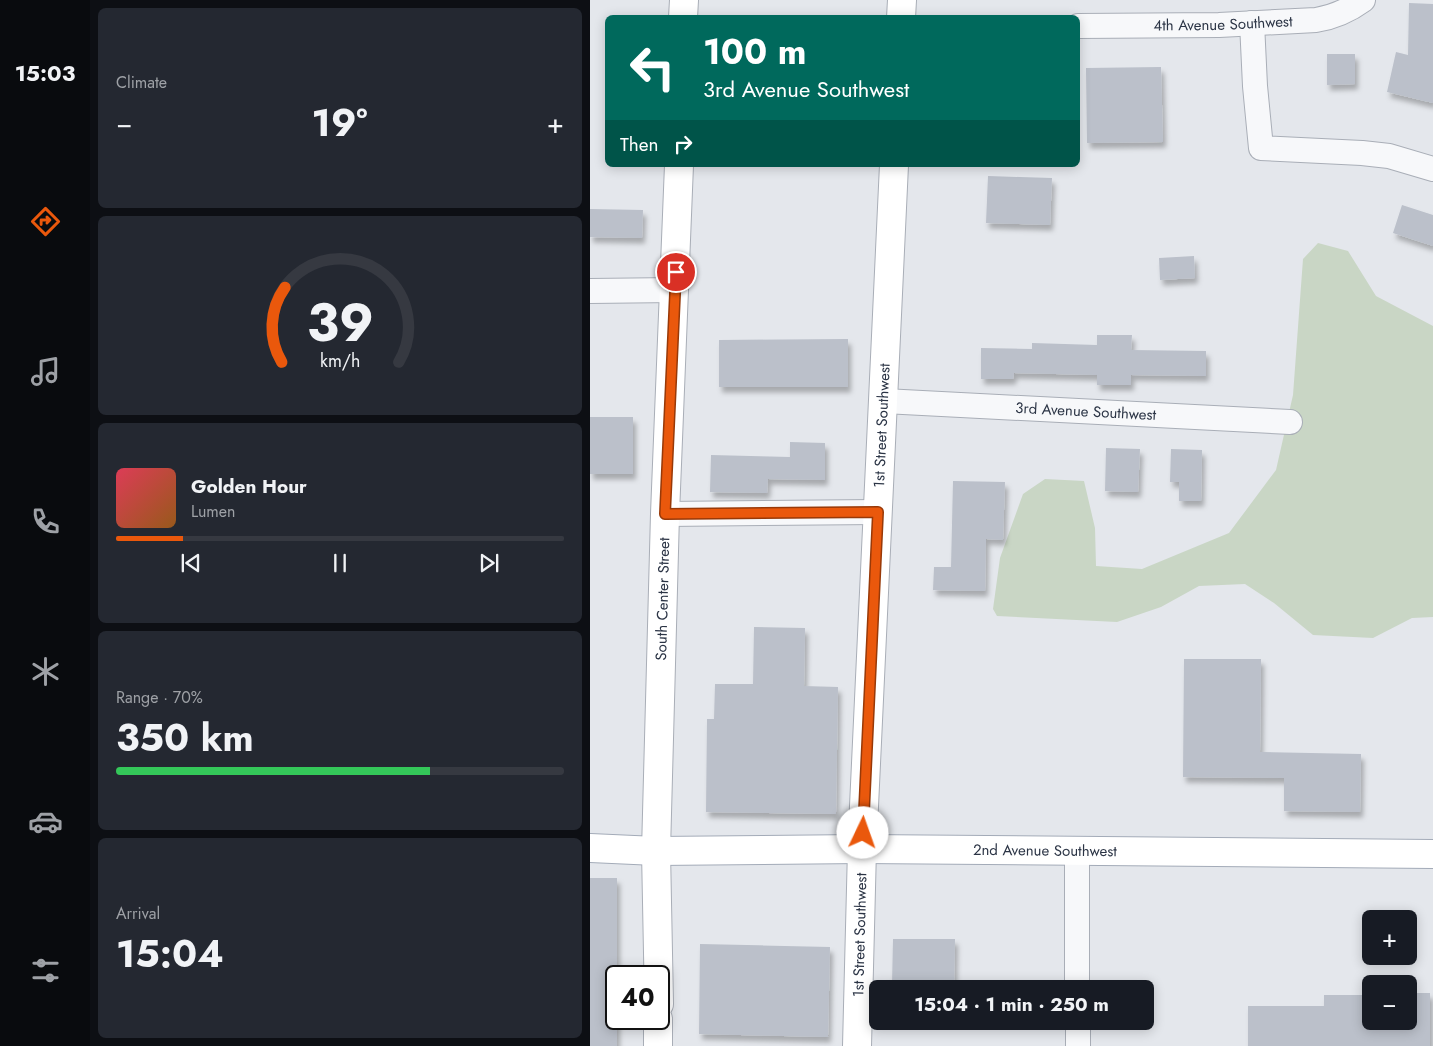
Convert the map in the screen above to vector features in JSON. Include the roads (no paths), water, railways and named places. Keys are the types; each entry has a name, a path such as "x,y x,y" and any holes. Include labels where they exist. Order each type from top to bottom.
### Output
{"street":[{"path":"684,0 684,15"},
{"path":"901,15 902,0"},
{"name":"4th Avenue Southwest","path":"1080,26 1199,26 1329,18 1347,11 1363,0"},
{"path":"1252,23 1255,86 1261,148 1389,156 1433,169"},
{"name":"South Center Street","path":"658,965 656,851 665,514 679,167"},
{"name":"1st Street Southwest","path":"857,1046 862,849 894,167"},
{"path":"590,291 675,290"},
{"name":"3rd Avenue Southwest","path":"884,401 1290,422"},
{"path":"665,514 878,512"},
{"name":"2nd Avenue Southwest","path":"590,848 656,851 862,849 1433,854"},
{"path":"1077,980 1078,851"},
{"path":"658,1030 658,1046"},
{"path":"1078,1030 1078,1046"}]}
